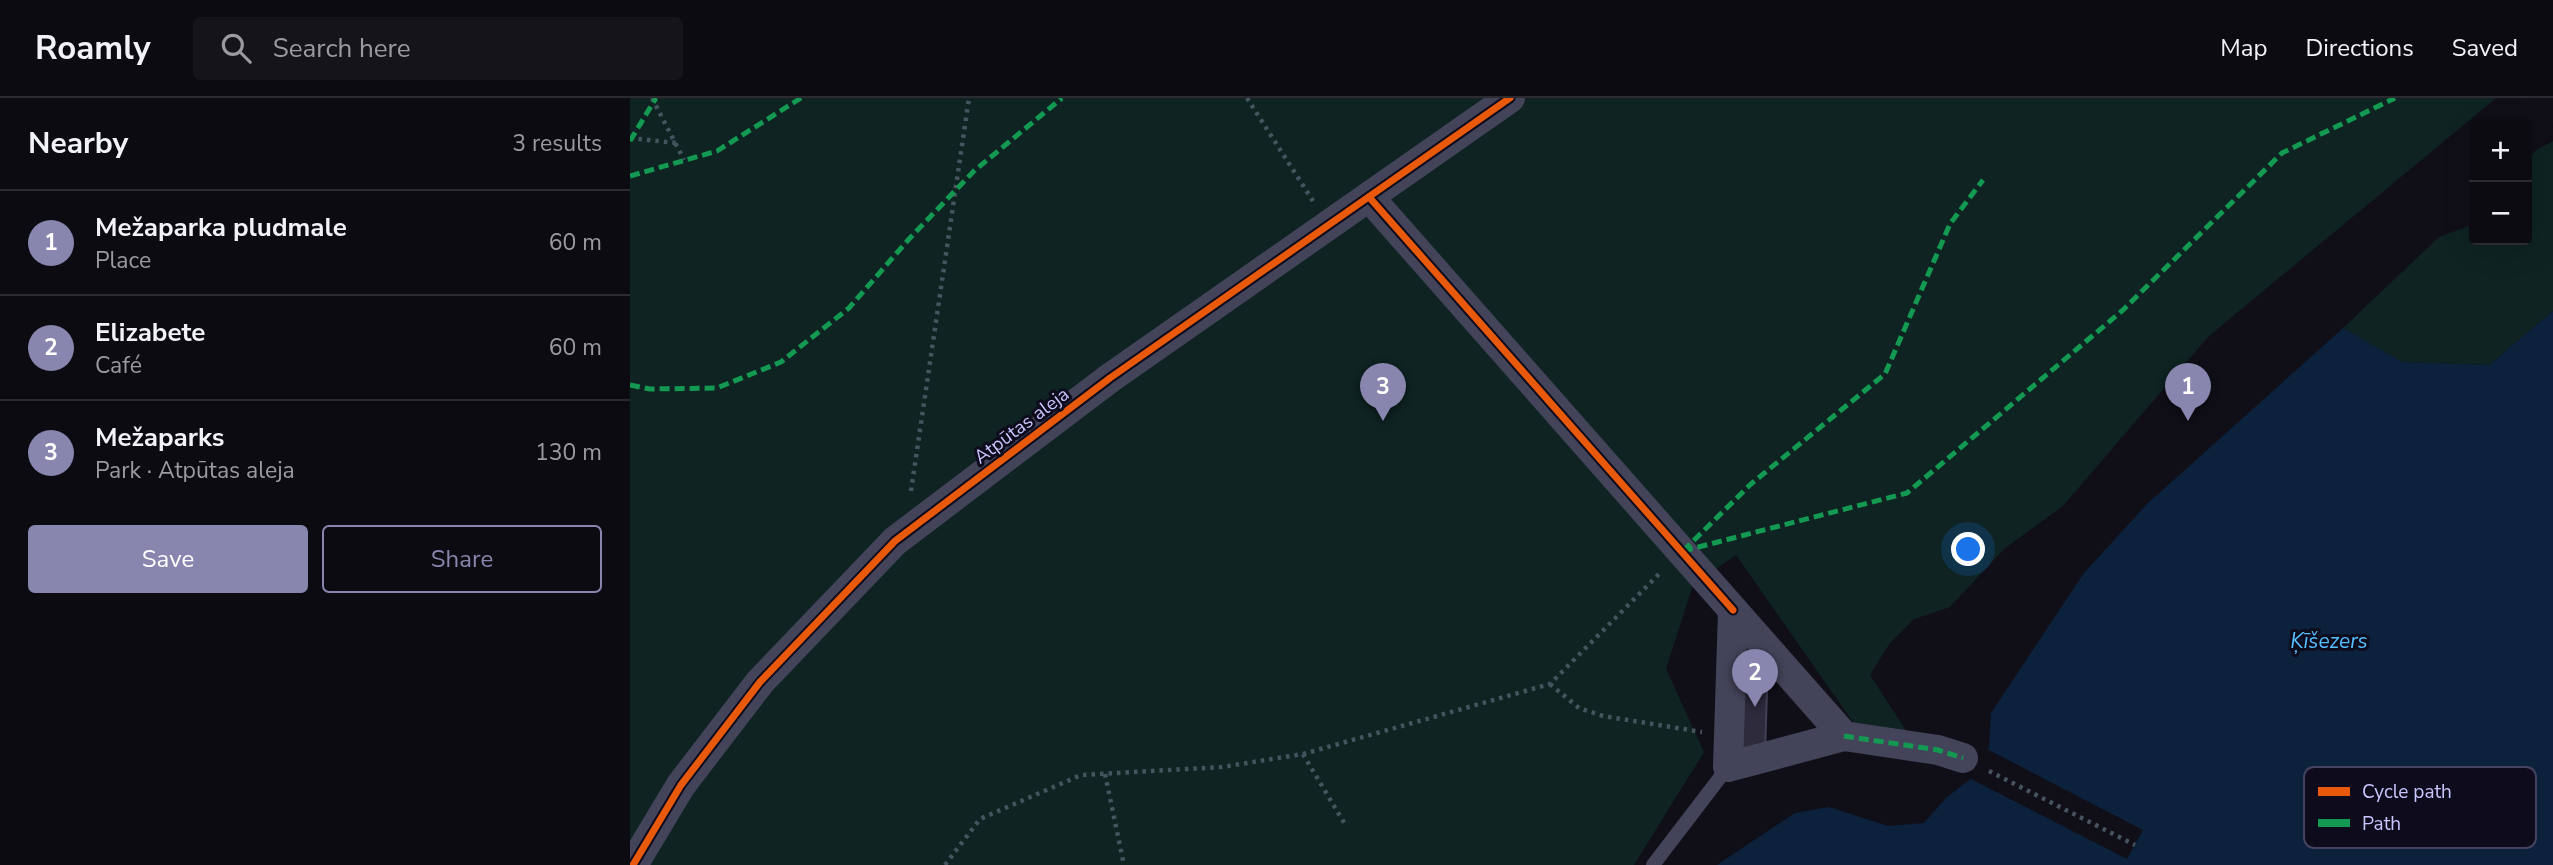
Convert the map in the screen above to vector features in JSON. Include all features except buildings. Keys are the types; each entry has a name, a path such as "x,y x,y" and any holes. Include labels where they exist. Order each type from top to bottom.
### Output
{"street":[{"name":"Atpūtas aleja","path":"633,865 681,785 760,682 904,534 1110,377 1510,98"},
{"path":"1369,197 1844,736"},
{"path":"1733,610 1728,767 1844,736 1938,750 1963,758"}],"lane":[{"path":"1653,865 1728,767"}],"path":[{"path":"652,98 684,160"},
{"path":"904,534 969,98"},
{"path":"1247,98 1330,225"},
{"path":"630,138 676,144"},
{"path":"945,865 980,819 1081,775 1222,767 1303,754 1550,684 1683,551"},
{"path":"1550,684 1579,708 1603,716 1709,733"},
{"path":"1303,754 1346,826"},
{"path":"1963,758 2135,845"},
{"path":"1105,774 1124,865"}],"green space":[{"path":"630,98 2496,98 2208,337 2064,505 2004,549 1950,607 1914,619 1890,643 1870,675 1907,732 1853,722 1736,555 1693,585 1666,669 1704,752 1634,865 630,865"},
{"path":"2553,141 2553,311 2489,365 2401,362 2343,328 2439,237 2469,226 2469,245 2532,245 2532,155"}],"water":[{"name":"Ķīšezers","path":"2553,311 2553,865 1717,865 1795,813 1829,807 1888,826 1924,823 1946,798 1973,777 1989,747 1991,713 2084,573 2147,504 2343,328 2402,362 2489,365"}],"pier":[{"path":"1985,748 2143,830 2127,859 1967,777"}],"marked path":[{"path":"630,141 656,98"},
{"path":"630,176 717,151 801,98"},
{"path":"630,385 650,389 717,388 781,362 849,308 909,239 974,171 1062,98"},
{"path":"1683,551 1907,493 2123,310 2282,153 2395,98"},
{"path":"1683,551 1751,484 1885,374 1950,224 1983,180"},
{"path":"1844,736 1938,750 1963,758"}],"cycle path":[{"path":"633,865 681,785 760,682 895,541 1110,378 1510,98"},
{"path":"1369,197 1733,610"}],"place":[{"name":"Mežaparks","path":"1383,421"},
{"name":"Mežaparka pludmale","path":"2188,421"},
{"name":"Elizabete","path":"1755,707"}]}
